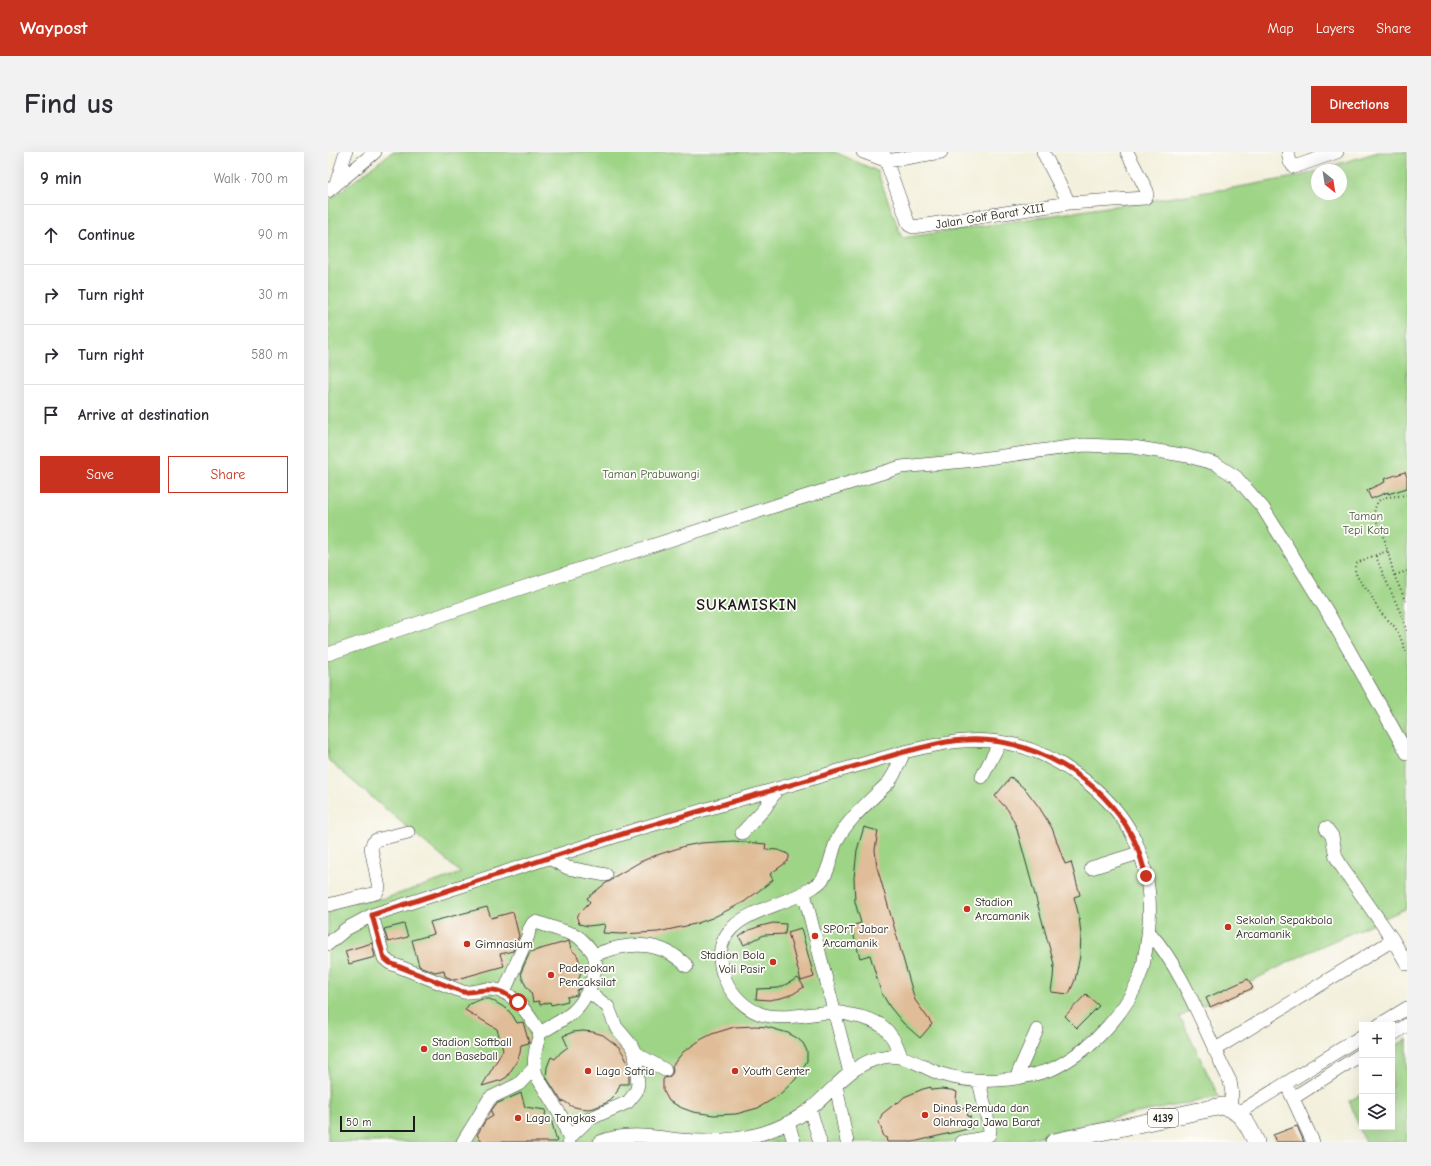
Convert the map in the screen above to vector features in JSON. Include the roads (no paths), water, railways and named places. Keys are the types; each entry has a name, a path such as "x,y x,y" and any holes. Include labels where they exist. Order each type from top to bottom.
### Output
{"main road":[{"name":"4139","path":"1054,1142 1214,1106 1222,1106 1233,1110"},
{"path":"1233,1110 1246,1122 1256,1142"}],"street":[{"path":"332,188 346,152"},
{"path":"332,188 375,152"},
{"path":"863,152 885,157 942,152"},
{"path":"1043,152 1070,203"},
{"name":"Jalan Golf Barat XIII","path":"885,157 910,225 913,227 1070,203 1145,198 1147,192 1127,152"},
{"path":"1288,152 1290,162 1294,167 1337,152"},
{"path":"328,654 517,589 774,506 901,467 965,461 1084,444 1133,447 1188,456 1216,464 1236,477 1263,508 1328,613 1407,753"},
{"path":"328,944 346,929 372,915 638,829 904,752 942,743 966,740 1000,742 1030,749 1056,761 1078,775 1101,795 1124,821 1134,838 1146,876 1150,897 1149,932 1144,961 1138,982 1127,1003 1110,1025 1084,1049 1054,1068 1022,1078 979,1081 941,1074 901,1056 884,1056 864,1062 810,1109 767,1137 721,1141 699,1141 624,1136 609,1138 600,1142"},
{"path":"982,777 1000,742"},
{"path":"901,1056 888,1030 876,1022 862,1017 834,1012 794,1016 764,1015 746,1006 728,987 722,970 720,953 722,944 731,929 739,922 804,893 820,882 824,876 837,841 842,832 848,823 889,782 904,752"},
{"path":"742,833 766,808 777,789"},
{"path":"1326,828 1332,836 1336,857 1393,940 1407,964"},
{"path":"328,905 376,893 379,888 371,848 373,843 376,840 408,832"},
{"path":"1091,868 1139,854"},
{"path":"549,858 568,868 606,875"},
{"path":"804,893 850,1073"},
{"path":"372,915 384,958 390,963 463,992 487,989 504,992 524,1008 540,1033"},
{"path":"504,992 528,936 530,926 533,923 536,922 575,935 580,938 594,955 594,970 588,991 581,1004 573,1012 540,1033 536,1048 534,1068 542,1086 561,1116 569,1140 589,1119 622,1105 633,1098 638,1084 635,1053 629,1042 616,1026 608,1007 588,991"},
{"path":"1149,932 1162,946 1177,973 1230,1081 1233,1110 1286,1083 1359,1038"},
{"path":"1214,1050 1393,940"},
{"path":"594,955 609,949 645,946 665,950 680,959 687,966"},
{"path":"1384,1022 1407,1008"},
{"path":"1395,1033 1407,1025"},
{"path":"1016,1078 1037,1030"},
{"path":"635,1053 665,1070"},
{"path":"1293,1098 1359,1056"},
{"path":"463,1142 490,1098 519,1084 534,1068"},
{"path":"962,1142 984,1138 989,1135 990,1130 979,1081"},
{"path":"1286,1083 1313,1142"},
{"path":"836,1085 847,1142"},
{"path":"810,1109 820,1142"},
{"path":"561,1116 589,1119"},
{"path":"788,1123 794,1142"}],"place":[{"name":"Stadion Arcamanik","path":"967,909"},
{"name":"Sekolah Sepakbola Arcamanik","path":"1228,927"},
{"name":"SPOrT Jabar Arcamanik","path":"815,936"},
{"name":"Gimnasium","path":"467,944"},
{"name":"Stadion Bola Voli Pasir","path":"773,962"},
{"name":"Padepokan Pencaksilat","path":"551,975"},
{"name":"Stadion Softball dan Baseball","path":"424,1049"},
{"name":"Laga Satria","path":"588,1071"},
{"name":"Youth Center","path":"735,1071"},
{"name":"Dinas Pemuda dan Olahraga Jawa Barat","path":"925,1115"},
{"name":"Laga Tangkas","path":"518,1118"}],"district":[{"name":"SUKAMISKIN","path":"747,604"}],"park label":[{"name":"Taman Prabuwangi","path":"651,474"},
{"name":"Taman Tepi Kota","path":"1366,523"}]}
